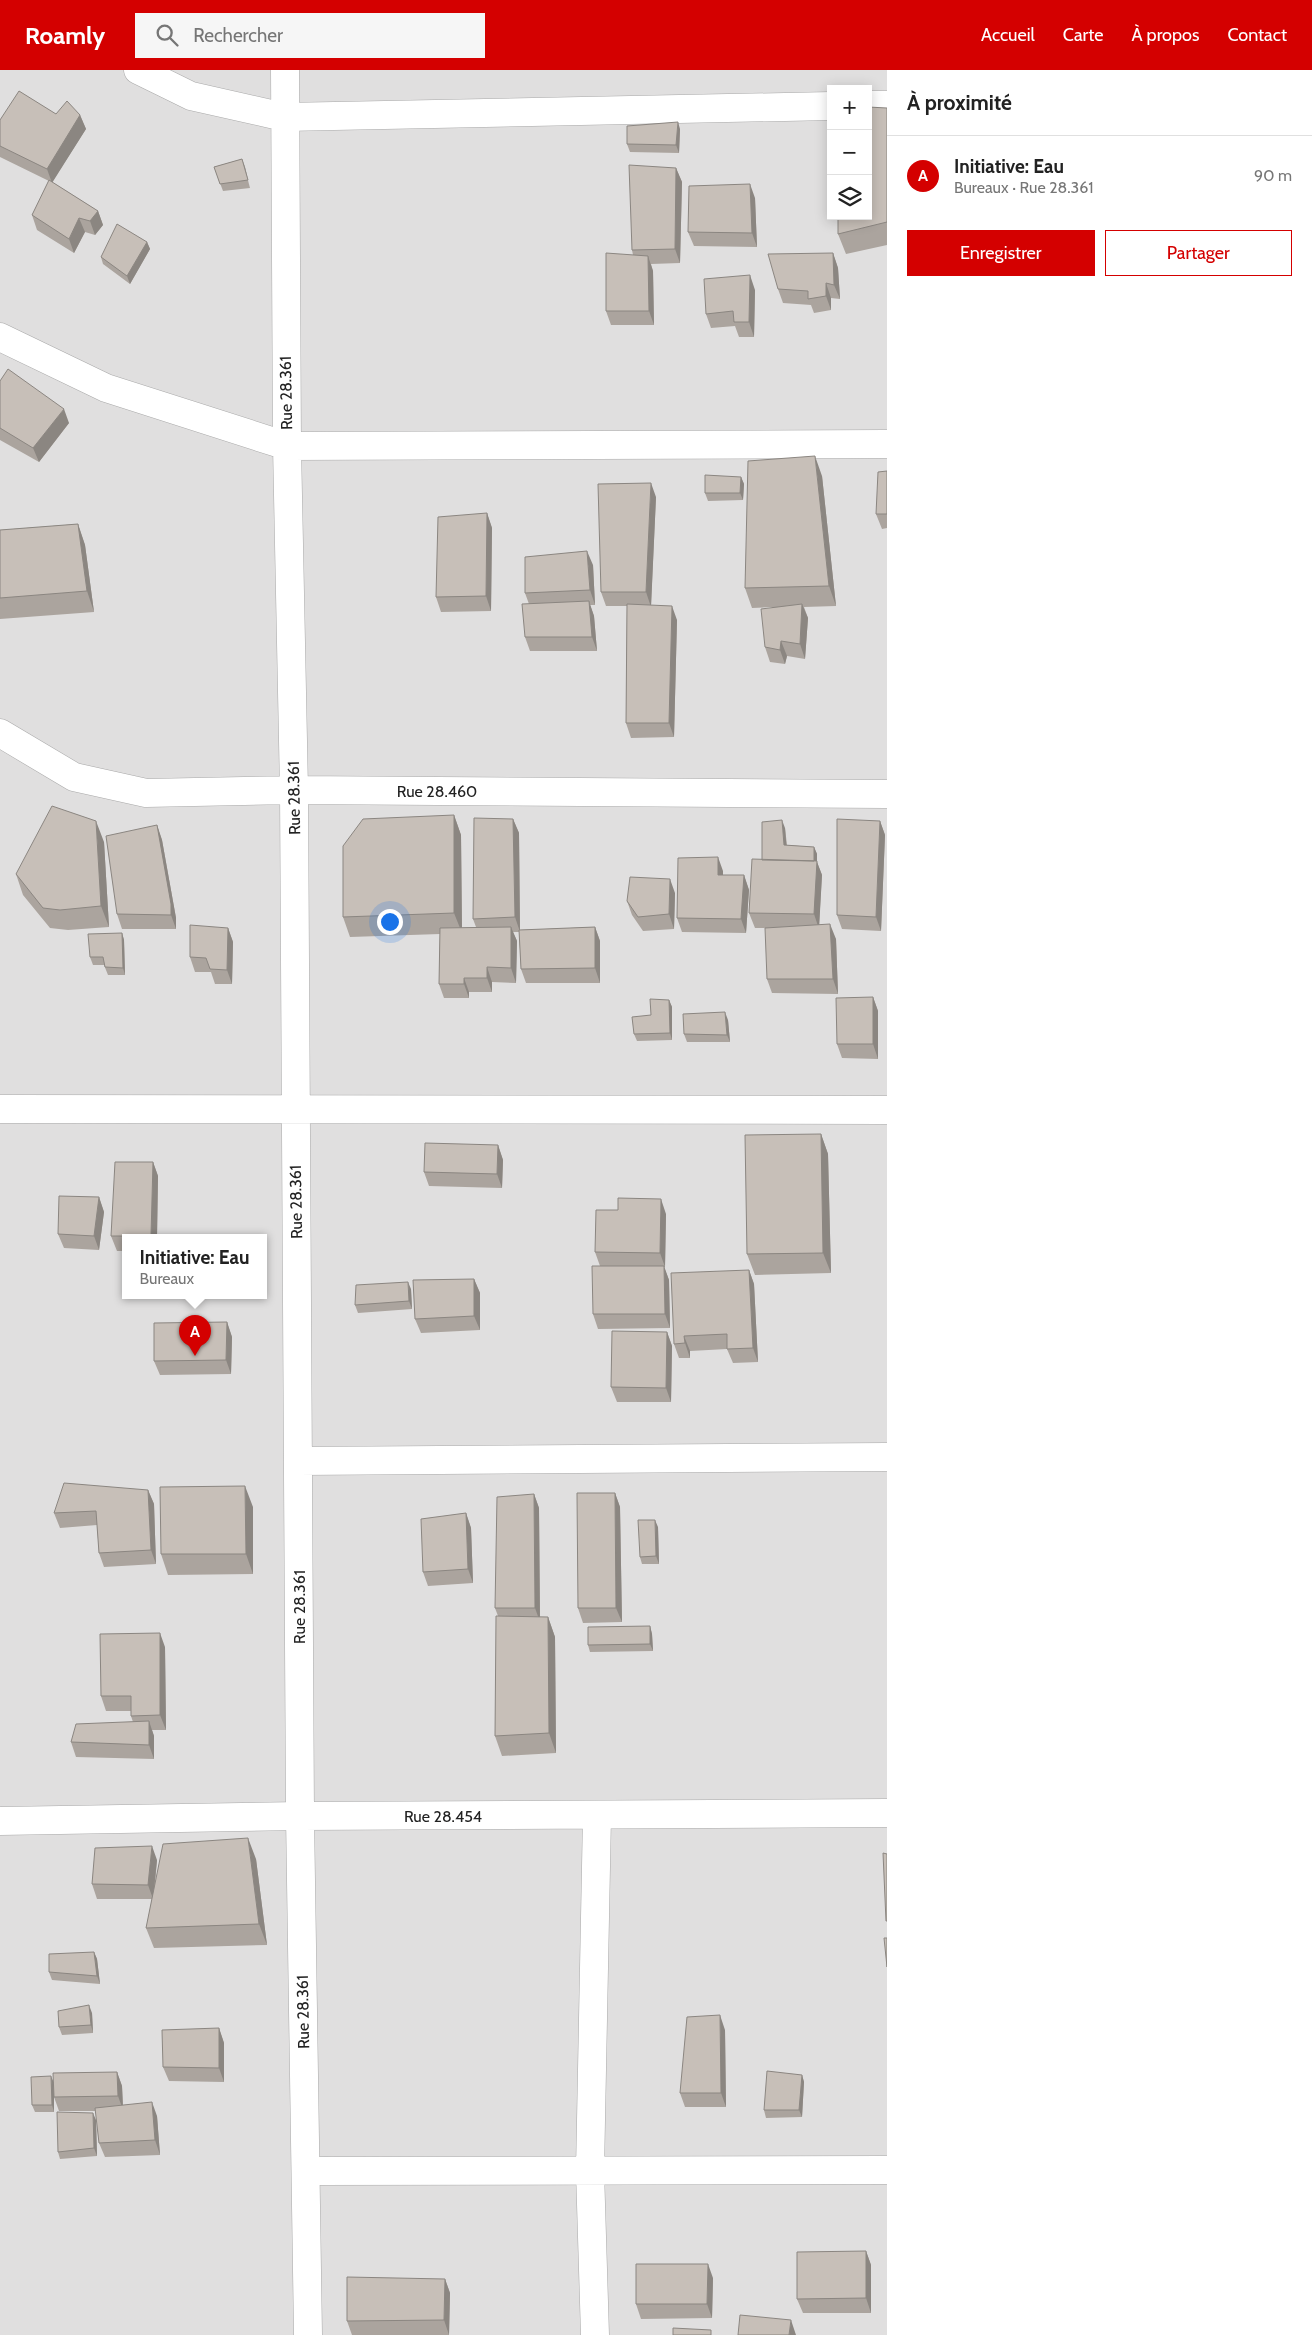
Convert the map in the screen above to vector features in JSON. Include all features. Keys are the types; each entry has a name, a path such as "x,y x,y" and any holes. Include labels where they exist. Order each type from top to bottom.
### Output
{"street":[{"path":"138,70 191,96 284,117 827,106"},
{"name":"Rue 28.361","path":"285,70 287,446 294,790 294,1110 299,1461 300,1816 308,2335"},
{"path":"872,105 887,104"},
{"path":"0,337 106,388 287,446 887,444"},
{"name":"Rue 28.460","path":"0,733 74,776 146,793 294,790 887,794"},
{"path":"0,1109 887,1110"},
{"path":"299,1461 887,1457"},
{"name":"Rue 28.454","path":"0,1820 300,1816 597,1816 887,1813"},
{"path":"595,2335 590,2171 597,1816"},
{"path":"306,2171 887,2170"}],"shaded area":[{"path":"0,70 887,70 887,2335 0,2335"}],"building":[{"path":"19,91 56,114 67,101 80,115 47,169 0,146 0,120"},
{"path":"872,107 887,108 887,222 838,234 838,220 872,220"},
{"path":"678,122 676,145 627,144 627,126"},
{"path":"242,159 248,180 220,184 214,167"},
{"path":"629,165 676,168 675,249 632,250"},
{"path":"49,180 98,211 90,221 79,218 69,239 32,215"},
{"path":"750,184 752,233 688,232 689,186"},
{"path":"117,224 147,242 127,276 101,257"},
{"path":"606,253 648,256 649,311 606,311"},
{"path":"833,253 834,285 826,283 826,296 808,299 808,291 778,289 768,254"},
{"path":"750,275 749,322 734,322 733,311 706,314 704,279"},
{"path":"8,369 64,409 33,448 0,428 0,381"},
{"path":"815,456 829,586 745,588 748,461"},
{"path":"887,471 887,514 876,514 878,472"},
{"path":"705,475 741,477 740,493 705,493"},
{"path":"651,483 646,592 601,592 598,484"},
{"path":"487,513 486,596 436,597 438,517"},
{"path":"78,524 87,591 0,598 0,530"},
{"path":"587,551 590,590 525,593 525,557"},
{"path":"589,601 592,637 525,637 522,604"},
{"path":"627,604 672,606 669,723 626,723"},
{"path":"802,604 800,644 781,641 780,650 765,647 761,609"},
{"path":"52,806 96,821 101,906 60,910 43,908 16,874"},
{"path":"454,815 454,913 343,917 343,846 363,819"},
{"path":"474,818 513,819 515,917 473,919"},
{"path":"837,819 880,821 876,917 837,915"},
{"path":"782,820 784,845 814,847 814,861 762,860 762,822"},
{"path":"157,825 171,904 171,915 117,914 106,836"},
{"path":"718,857 718,875 744,875 741,919 677,918 678,858"},
{"path":"752,859 817,861 814,914 749,913"},
{"path":"630,877 670,879 669,914 638,917 627,901"},
{"path":"830,924 833,979 767,979 765,928"},
{"path":"190,925 228,928 227,970 210,969 206,958 190,957"},
{"path":"511,927 511,968 487,967 487,978 464,978 464,984 439,984 440,928"},
{"path":"595,927 595,968 521,969 519,930"},
{"path":"122,933 123,968 105,967 103,957 90,957 88,934"},
{"path":"873,997 873,1044 837,1044 836,998"},
{"path":"650,999 669,1000 670,1033 634,1034 632,1017 651,1015"},
{"path":"725,1012 727,1035 684,1034 683,1014"},
{"path":"821,1134 823,1253 747,1254 745,1135"},
{"path":"425,1143 498,1145 497,1174 424,1172"},
{"path":"115,1162 153,1162 151,1234 111,1236"},
{"path":"59,1196 99,1197 94,1236 58,1234"},
{"path":"618,1198 661,1199 660,1253 595,1252 596,1210 618,1210"},
{"path":"592,1266 664,1266 665,1314 593,1314"},
{"path":"749,1270 753,1348 727,1349 727,1334 684,1336 685,1343 674,1344 671,1273"},
{"path":"474,1279 474,1316 415,1319 413,1280"},
{"path":"408,1282 409,1301 355,1305 356,1285"},
{"path":"227,1322 226,1360 154,1361 154,1323"},
{"path":"612,1331 667,1332 666,1388 611,1387"},
{"path":"64,1483 148,1490 151,1550 99,1553 96,1511 54,1513"},
{"path":"245,1486 246,1554 161,1554 160,1487"},
{"path":"577,1493 615,1493 616,1608 578,1608"},
{"path":"534,1494 535,1608 495,1608 497,1497"},
{"path":"466,1513 468,1569 423,1572 421,1519"},
{"path":"638,1520 655,1520 656,1556 640,1557"},
{"path":"496,1616 548,1617 549,1733 495,1736"},
{"path":"650,1626 650,1644 588,1645 588,1627"},
{"path":"160,1633 160,1715 131,1716 131,1696 101,1696 100,1634"},
{"path":"149,1721 149,1745 71,1742 76,1724"},
{"path":"248,1838 259,1924 146,1928 163,1844"},
{"path":"152,1846 148,1885 92,1884 95,1848"},
{"path":"883,1853 887,1854 887,1921 886,1921"},
{"path":"884,1938 887,1938 887,1967"},
{"path":"94,1952 97,1976 49,1972 49,1954"},
{"path":"89,2005 91,2025 59,2027 58,2011"},
{"path":"720,2015 721,2093 680,2093 687,2017"},
{"path":"219,2028 219,2068 163,2067 162,2030"},
{"path":"767,2071 802,2075 799,2110 764,2110"},
{"path":"117,2072 118,2096 54,2097 53,2073"},
{"path":"51,2076 52,2105 32,2105 31,2077"},
{"path":"152,2102 155,2140 99,2143 95,2108"},
{"path":"57,2112 93,2113 94,2148 58,2152"},
{"path":"866,2251 866,2298 797,2299 797,2252"},
{"path":"636,2264 708,2264 707,2304 636,2304"},
{"path":"347,2277 445,2279 444,2320 347,2321"},
{"path":"740,2315 791,2320 789,2335 738,2335"},
{"path":"673,2328 711,2330 711,2335 673,2335"}],"place":[{"name":"Initiative: Eau","path":"195,1356"}]}
